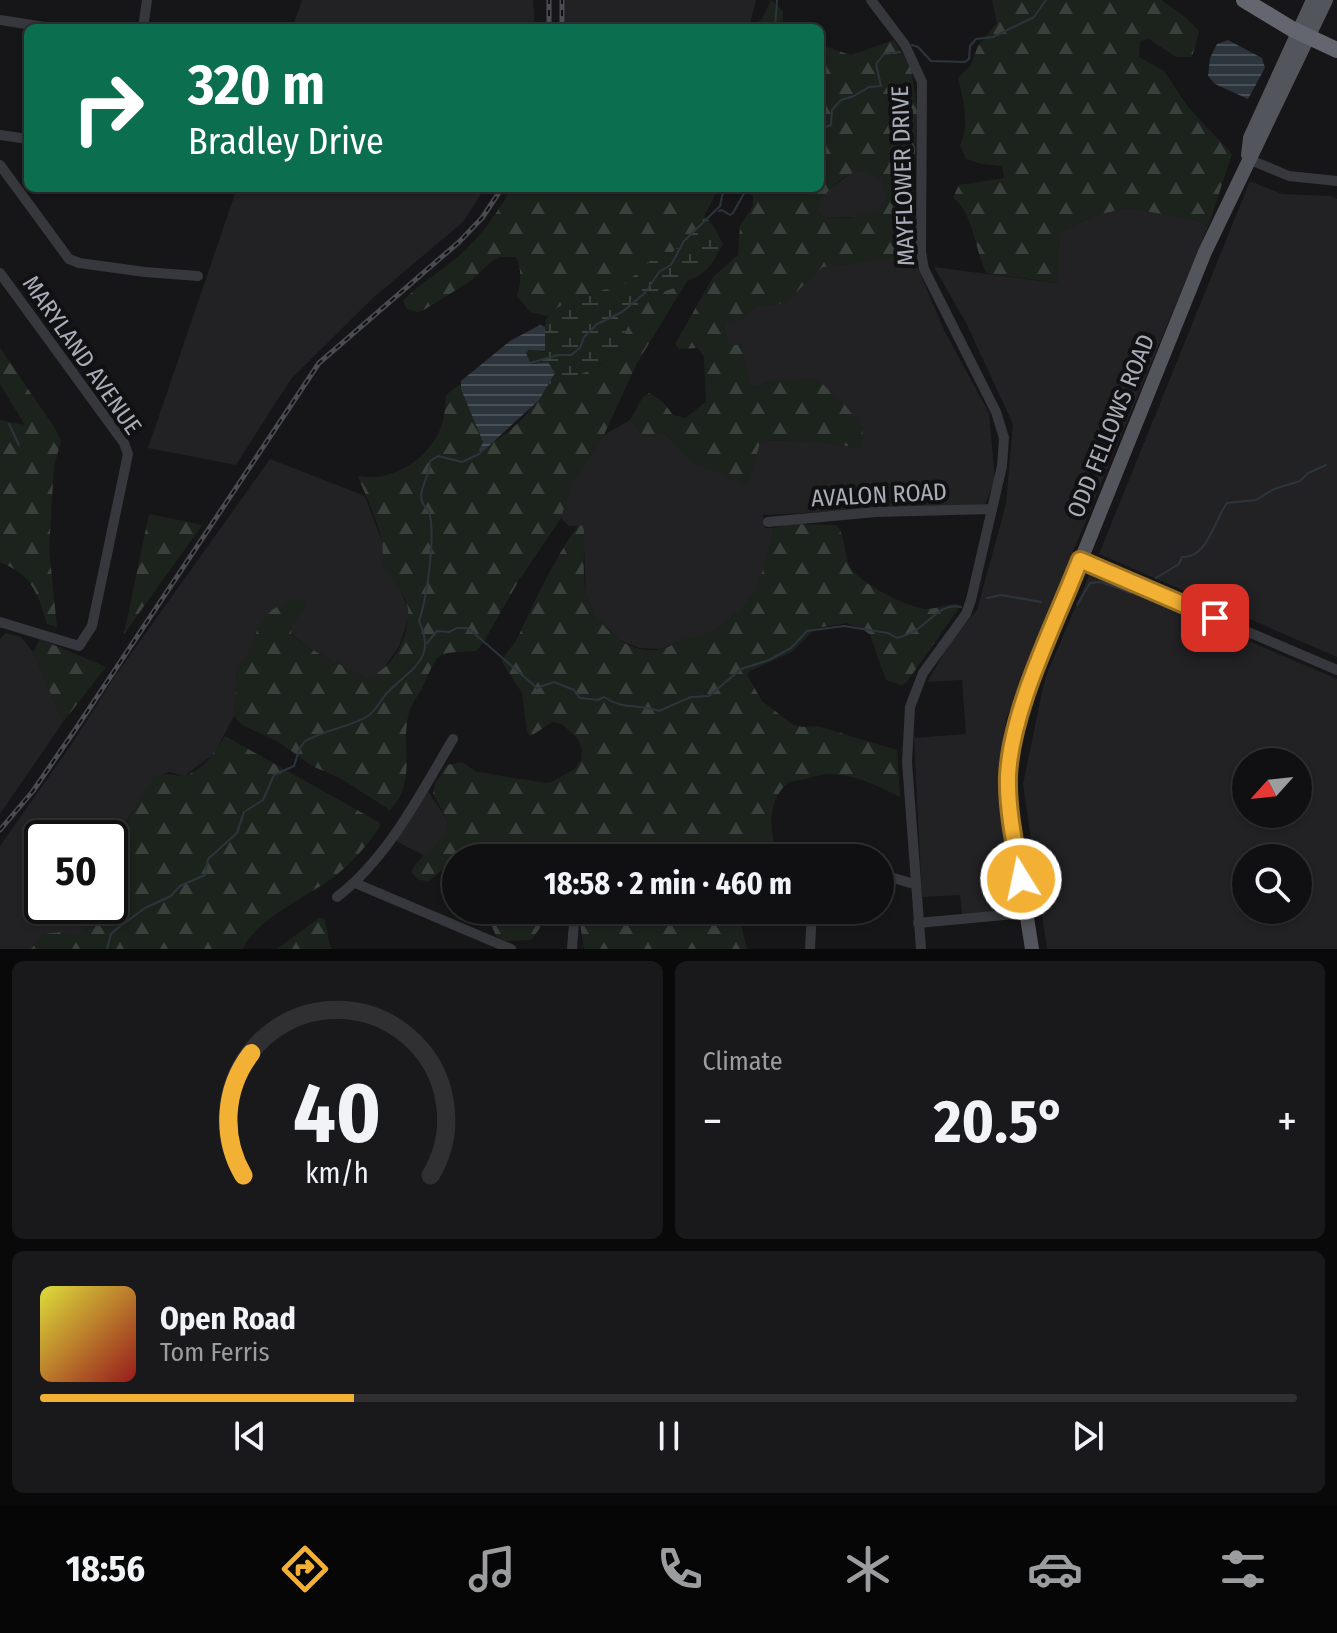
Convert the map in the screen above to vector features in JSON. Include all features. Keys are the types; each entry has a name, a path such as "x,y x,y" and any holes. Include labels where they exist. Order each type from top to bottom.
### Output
{"highway":[{"path":"1244,0 1304,35 1337,50"}],"main road":[{"name":"ODD FELLOWS ROAD","path":"1032,949 1009,804 1010,752 1016,721 1205,252 1248,159 1257,147 1304,35 1313,0"},
{"name":"ODD FELLOWS ROAD","path":"1304,35 1326,0"}],"street":[{"path":"144,24 147,0"},
{"name":"MAYFLOWER DRIVE","path":"871,0 905,45 922,82 921,252 931,288 1002,427 1004,452 976,584 966,614 923,673 910,707 907,762 921,949"},
{"path":"0,20 26,24"},
{"path":"0,135 24,138"},
{"path":"1248,159 1289,176 1337,181"},
{"path":"0,165 69,259 145,272 198,276"},
{"name":"MARYLAND AVENUE","path":"0,273 124,443 128,454 92,626 79,646 0,622"},
{"name":"AVALON ROAD","path":"768,522 876,512 992,509"},
{"path":"1080,560 1337,670"},
{"path":"337,897 355,883 402,825 453,739"},
{"path":"894,878 914,884"},
{"path":"355,883 511,949"},
{"path":"918,923 1026,913"},
{"path":"572,949 574,924"},
{"path":"810,949 811,924"}],"shaded area":[{"path":"302,0 533,0 535,24 293,24"},
{"path":"564,0 756,0 750,24 565,24"},
{"path":"1228,40 1262,58 1265,68 1248,99 1215,84 1208,76 1210,58 1217,44"},
{"path":"864,170 882,180 887,198 885,206 860,217 824,218 817,210 821,199 853,172"},
{"path":"1250,181 1282,194 1337,199 1337,657 1099,554"},
{"path":"236,192 482,192 463,222 374,297 291,379 236,465 148,448"},
{"path":"1127,208 1196,220 1208,227 1006,720 999,763 1000,813 1015,903 1011,910 962,914 960,895 922,897 914,738 966,734 962,680 927,682 950,643 977,610 1006,504 1013,424 966,323 934,267 1057,283 1060,233 1093,216"},
{"path":"908,256 917,266 944,330 989,413 995,480 985,504 763,515 765,528 774,528 755,592 742,609 703,636 661,649 639,648 619,640 597,618 586,594 583,526 569,526 561,518 572,483 604,435 630,420 646,438 664,433 692,462 747,485 761,440 820,442 861,448 776,380 750,388 741,344 728,346 723,323 743,317 756,307 785,303 823,267"},
{"path":"540,325 545,327 545,351 529,350 526,353 531,364 548,362 555,373 539,400 480,454 483,442 461,389 461,381 510,341"},
{"path":"270,459 365,496 383,544 383,564 400,590 409,618 399,646 382,671 374,677 364,677 307,647 291,633 292,625 306,605 259,625 249,653 237,669 234,716 214,754 184,776 169,772 154,778 127,820 24,820 24,924 86,924 84,931 75,936 59,932 44,934 31,949 0,949 0,846 115,676"},
{"path":"1090,573 1337,679 1337,949 1047,949 1023,784 1045,678"},
{"path":"6,633 21,637 33,652 63,722 0,814 0,639"},
{"path":"428,791 448,821 445,835 425,856 396,841"}],"green space":[{"path":"771,0 783,11 783,24 755,24 762,19"},
{"path":"992,0 1161,0 1199,31 1192,57 1176,57 1149,39 1140,41 1139,57 1164,71 1188,107 1232,154 1208,227 1196,220 1127,208 1093,216 1060,233 1058,283 986,273 970,223 953,197 959,185 1004,178 1002,166 966,159 960,146 965,121 958,78 971,65 978,46 997,23"},
{"path":"894,40 911,67 917,110 913,194 915,256 823,267 785,303 756,307 743,317 723,324 728,346 741,344 750,388 776,380 816,378 845,405 863,429 861,448 820,442 761,440 747,486 692,462 664,433 646,438 630,420 643,397 649,393 663,402 673,415 685,418 706,402 704,357 698,348 679,349 675,344 714,276 738,255 740,226 753,206 753,196 747,192 824,192 824,46 851,55","holes":["863,170 882,180 887,198 885,206 850,218 824,218 818,210 829,190 842,179"]},
{"path":"509,192 716,192 701,223 673,252 664,252 614,294 594,292 562,305 547,316 530,312 517,296 520,276 516,257 500,257 472,280 424,310 407,309 403,301 471,245"},
{"path":"704,216 723,244 709,267 684,286 667,290 645,304 629,324 618,350 609,359 583,373 547,385 553,378 548,362 531,364 526,353 531,350 545,352 545,327 549,314 564,304 592,293 607,289 614,294 659,253 673,252"},
{"path":"684,286 637,363 604,435 572,483 561,518 519,580 483,643 476,651 440,656 432,667 409,712 406,777 398,800 390,810 340,778 312,766 279,742 242,725 234,716 237,669 249,653 259,625 272,610 289,600 299,598 306,605 292,625 291,634 307,647 364,677 384,668 399,650 407,626 407,604 384,566 380,533 358,476 384,476 396,472 428,449 441,427 446,395 460,384 482,445 501,437 528,413 547,385 593,369 616,353 629,324 645,304 667,290"},
{"path":"0,348 61,441 54,466 49,549 57,627 47,624 37,594 27,579 0,562 0,420 25,425 0,384"},
{"path":"149,514 202,525 124,634"},
{"path":"789,524 837,525 850,567 873,587 918,608 957,604 959,608 906,683 901,685 886,680 870,635 862,628 847,623 816,628 792,652 747,675 762,701 792,724 817,726 897,750 900,797 866,781 823,774 790,782 781,790 773,808 775,844 442,844 442,870 429,881 419,880 412,873 445,831 448,821 433,794 435,784 447,765 462,762 477,772 546,783 575,769 581,760 582,750 578,739 562,724 552,722 531,736 527,732 522,693 502,662 577,527 582,525 584,530 585,582 593,609 616,637 626,644 649,650 665,648 709,631 737,614 759,580 774,528"},
{"path":"40,639 106,667 63,722 33,652"},
{"path":"225,736 380,823 379,828 345,868 269,919 243,949 31,949 44,934 60,932 74,936 84,931 86,924 128,924 128,820 143,792 156,777 192,773 209,759"},
{"path":"319,918 324,919 327,926 332,949 277,949"},
{"path":"491,924 540,924 531,940 505,941 496,936"},
{"path":"580,924 741,924 747,949 584,949"}],"waterway":[{"path":"775,24 777,0"},
{"path":"912,45 931,61 965,62 976,39 993,37 1034,17 1046,0"},
{"path":"824,128 831,125 832,110 841,100 869,87 881,86 876,64 884,54 900,52"},
{"path":"530,363 558,355 571,355 597,324 622,312 645,293 659,272 671,265 684,241 720,206 724,192"},
{"path":"719,211 730,215 733,213 745,192"},
{"path":"9,424 19,445"},
{"path":"107,949 111,934 119,927 145,908 171,896 180,886 205,875 208,859 237,833 244,812 263,800 274,775 294,766 304,742 368,716 419,662 425,645 419,621 428,582 432,535 429,511 421,494 430,461 438,456 462,462 479,454"},
{"path":"1156,578 1179,564 1182,557 1198,552 1227,503 1256,500 1274,489 1300,481 1308,473 1326,465"},
{"path":"1077,605 1090,583 1101,582 1131,593"},
{"path":"987,598 1001,595 1041,602"},
{"path":"427,643 437,631 468,628 537,688 554,682 574,690 580,698 598,700 604,697 618,704 659,711 691,697 709,696 741,669 769,660 791,648 807,631 844,626 888,633 897,638 914,631 948,607 961,607"}],"railway":[{"path":"549,0 549,24"},
{"path":"562,0 562,24"},
{"path":"0,830 33,791 77,727 319,363 459,242 482,218 499,192"}],"route":[{"path":"1021,879 1009,804 1010,752 1016,721 1080,560 1215,618"}]}
